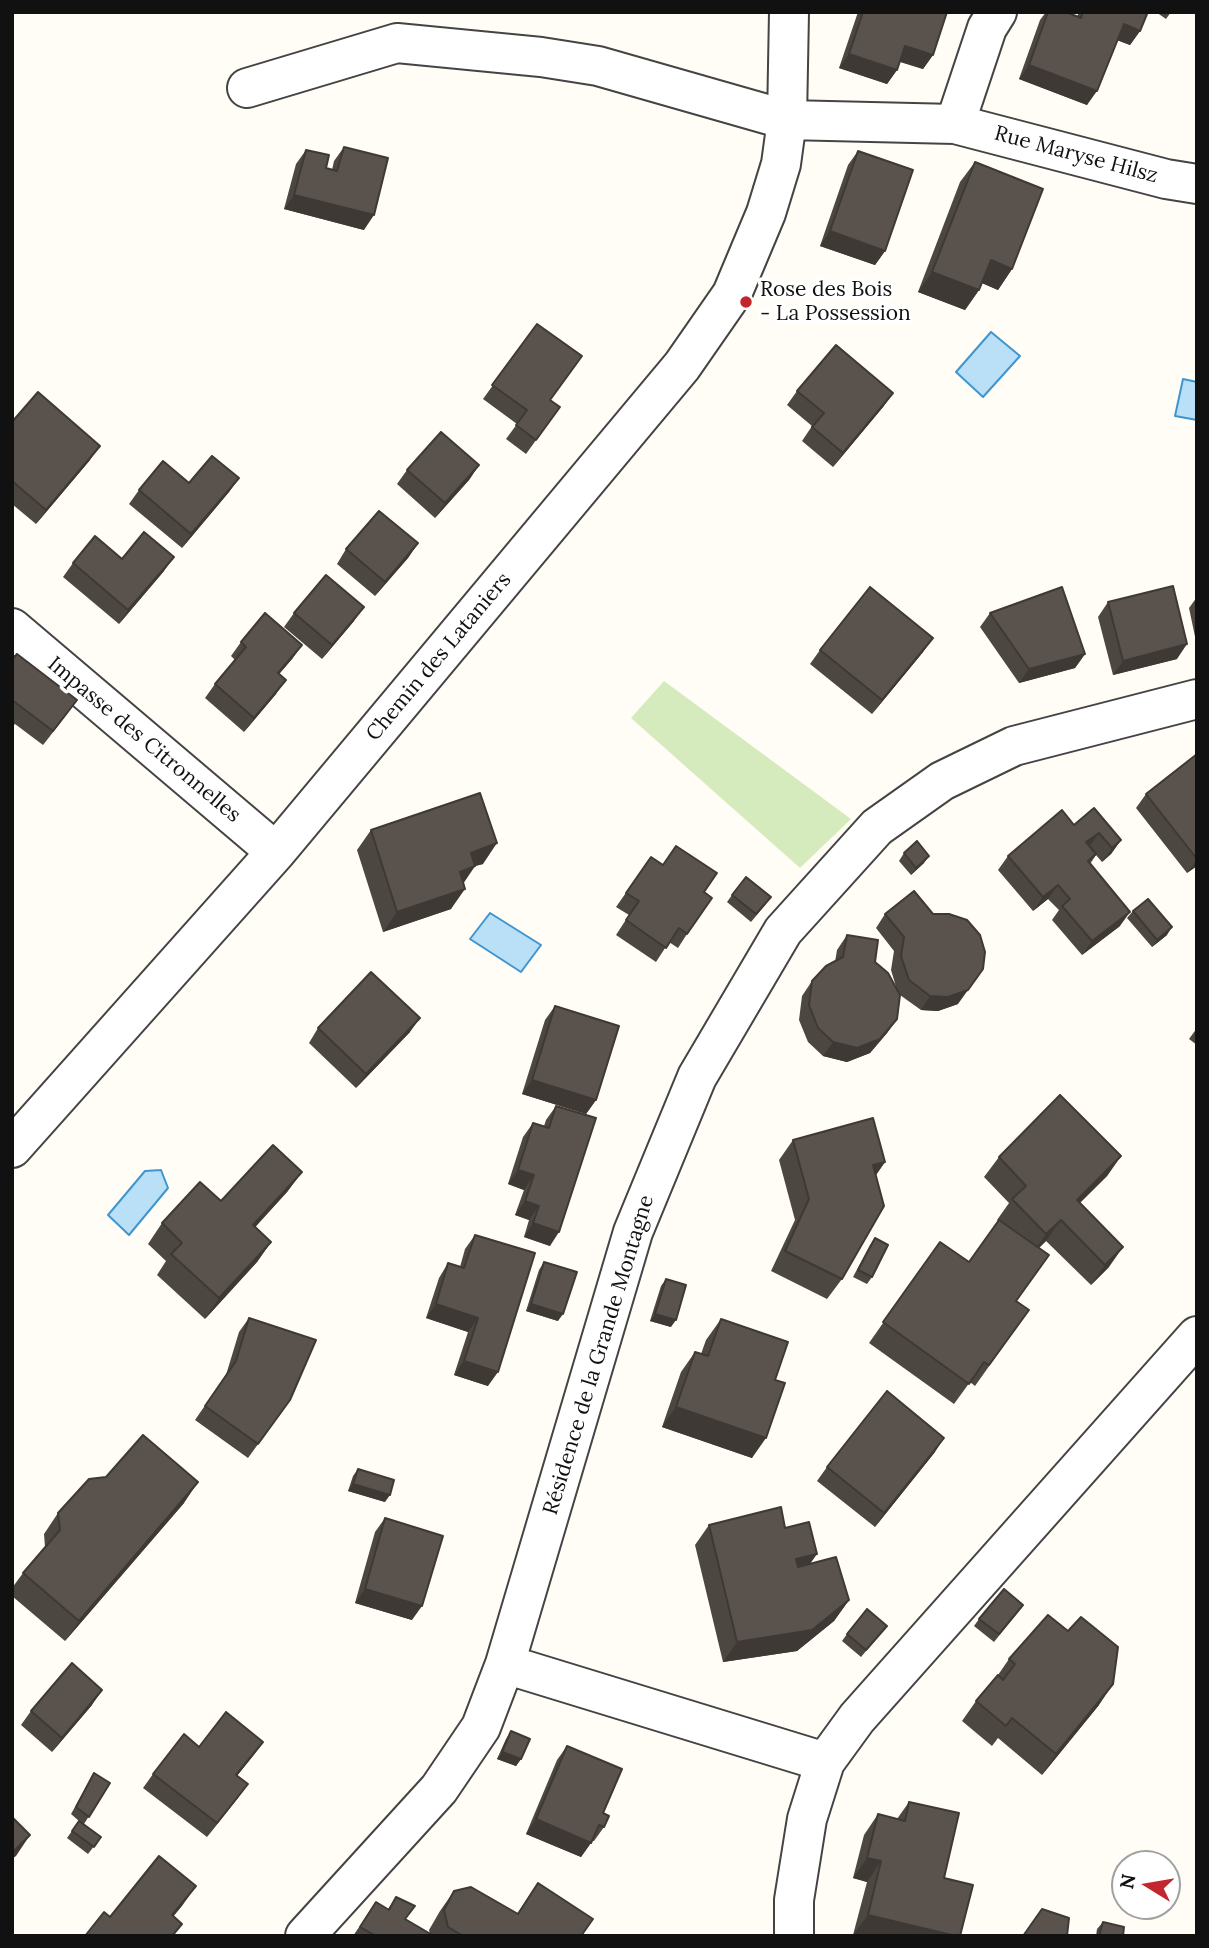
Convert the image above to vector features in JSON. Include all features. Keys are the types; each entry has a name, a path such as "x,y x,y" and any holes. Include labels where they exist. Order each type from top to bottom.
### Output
{"street":[{"name":"Chemin des Lataniers","path":"12,1148 276,852 682,366 732,294 766,213 781,164 787,120 789,12"},
{"path":"956,124 988,28 997,12"},
{"path":"247,88 397,28 598,66 787,120"},
{"name":"Rue Maryse Hilsz","path":"787,120 956,124 1166,179 1197,184"},
{"name":"Impasse des Citronnelles","path":"12,628 276,852"},
{"name":"Résidence de la Grande Montagne","path":"305,1936 439,1789 481,1727 505,1664 633,1231 697,1077 783,931 877,827 943,780 1014,746 1197,699"},
{"path":"794,1936 794,1900 807,1819 825,1762 857,1717 1197,1336"},
{"path":"505,1664 825,1762"}],"green space":[{"path":"664,681 851,819 800,868 631,718"}],"water":[{"path":"991,332 1020,356 983,397 956,372"},
{"path":"1183,379 1197,382 1197,420 1175,416"},
{"path":"490,913 541,945 521,972 470,939"},
{"path":"161,1170 168,1188 129,1235 108,1215 145,1171"}],"building":[{"path":"863,12 947,12 933,55 905,46 897,70 849,54"},
{"path":"1048,12 1066,12 1081,18 1083,12 1147,14 1140,31 1124,24 1097,91 1029,65"},
{"path":"344,147 388,158 374,215 294,195 306,150 329,155 326,168 337,171"},
{"path":"858,151 913,170 885,251 830,231"},
{"path":"975,162 1043,189 1012,269 991,260 979,290 932,272"},
{"path":"537,324 582,356 550,400 560,407 536,440 516,425 527,410 492,385"},
{"path":"836,345 893,393 843,453 812,427 824,413 797,391"},
{"path":"38,392 100,446 46,510 12,481 12,422"},
{"path":"441,432 479,465 445,503 407,470"},
{"path":"212,456 239,478 191,534 139,490 163,461 189,483"},
{"path":"379,511 418,543 385,582 346,549"},
{"path":"144,532 174,557 128,610 73,563 95,536 122,559"},
{"path":"326,575 364,607 332,645 294,613"},
{"path":"1173,586 1187,644 1123,661 1108,602"},
{"path":"870,587 933,638 882,700 820,650"},
{"path":"1062,587 1085,654 1029,669 990,613"},
{"path":"265,613 302,645 278,673 286,680 254,718 215,684 246,647 241,642"},
{"path":"17,654 77,700 53,731 12,700 12,660"},
{"path":"1197,754 1197,859 1146,794"},
{"path":"480,793 497,843 471,853 475,866 460,872 465,889 397,912 371,830"},
{"path":"1094,808 1121,840 1112,848 1099,833 1086,842 1096,854 1088,861 1130,912 1092,941 1062,906 1070,899 1058,885 1043,897 1008,856 1062,810 1074,825"},
{"path":"917,841 929,856 916,868 904,853"},
{"path":"676,846 717,873 704,892 712,898 687,934 679,928 666,948 626,920 639,901 626,893 651,857 663,865"},
{"path":"746,877 771,897 756,914 732,895"},
{"path":"914,891 933,914 949,914 967,920 980,935 985,952 983,969 968,990 948,997 930,996 909,980 901,956 904,937 885,914"},
{"path":"1148,899 1172,927 1157,940 1133,911"},
{"path":"847,935 878,940 875,962 888,973 900,995 897,1019 880,1039 857,1048 833,1042 818,1028 809,1005 812,981 826,966 843,957"},
{"path":"371,972 420,1018 366,1074 318,1028"},
{"path":"555,1006 619,1026 596,1100 532,1080"},
{"path":"1060,1095 1121,1156 1077,1200 1123,1247 1105,1265 1061,1220 1046,1234 1012,1199 1026,1186 999,1157"},
{"path":"556,1106 596,1118 559,1232 533,1223 539,1206 525,1201 534,1175 518,1170 533,1123 549,1128"},
{"path":"873,1118 885,1162 873,1165 884,1206 842,1279 785,1251 809,1199 793,1140"},
{"path":"273,1145 302,1172 253,1225 271,1242 219,1298 171,1254 182,1243 162,1223 200,1182 221,1201"},
{"path":"999,1220 1049,1255 1016,1301 1029,1310 989,1365 984,1362 969,1384 883,1322 940,1242 969,1262"},
{"path":"475,1235 535,1253 498,1372 464,1361 478,1318 436,1304 448,1263 464,1268"},
{"path":"875,1238 888,1245 872,1277 858,1270"},
{"path":"544,1262 577,1272 563,1314 531,1304"},
{"path":"666,1279 686,1285 676,1320 655,1314"},
{"path":"249,1318 316,1340 290,1400 258,1444 205,1406 236,1361"},
{"path":"721,1319 788,1342 775,1380 785,1383 766,1438 676,1407 695,1352 708,1356"},
{"path":"887,1391 944,1438 884,1513 827,1467"},
{"path":"143,1435 198,1482 79,1621 23,1573 60,1530 58,1513 89,1479 106,1477"},
{"path":"358,1469 394,1480 390,1495 353,1484"},
{"path":"781,1507 785,1528 809,1522 817,1554 796,1559 798,1567 836,1557 849,1600 812,1630 737,1642 709,1525"},
{"path":"385,1518 443,1536 422,1606 365,1589"},
{"path":"1004,1589 1023,1605 999,1634 979,1619"},
{"path":"867,1609 887,1626 866,1650 847,1634"},
{"path":"1048,1615 1068,1631 1081,1617 1118,1647 1113,1684 1056,1754 1012,1718 1006,1726 976,1701 998,1675 1003,1680 1015,1664 1009,1659"},
{"path":"72,1663 102,1690 62,1738 31,1711"},
{"path":"226,1712 263,1742 236,1775 248,1784 217,1823 153,1774 184,1734 199,1747"},
{"path":"511,1731 530,1739 521,1759 502,1752"},
{"path":"567,1746 622,1769 603,1813 609,1816 604,1827 599,1825 591,1843 536,1819"},
{"path":"94,1773 110,1783 89,1817 76,1807"},
{"path":"909,1802 959,1813 944,1878 973,1885 960,1936 868,1915 881,1861 867,1858 878,1814 905,1821"},
{"path":"12,1817 30,1835 12,1853"},
{"path":"79,1821 101,1837 94,1847 72,1831"},
{"path":"159,1856 196,1886 172,1915 182,1924 172,1936 85,1936 104,1912 110,1917"},
{"path":"538,1883 593,1919 581,1936 463,1936 448,1927 444,1910 454,1891 471,1887 518,1914"},
{"path":"396,1897 415,1906 405,1919 434,1936 376,1936 360,1927 376,1902 389,1910"},
{"path":"1042,1909 1069,1918 1067,1936 1023,1936"},
{"path":"1103,1922 1124,1927 1123,1936 1099,1936"}],"place":[{"name":"Rose des Bois - La Possession","path":"746,302"}]}
